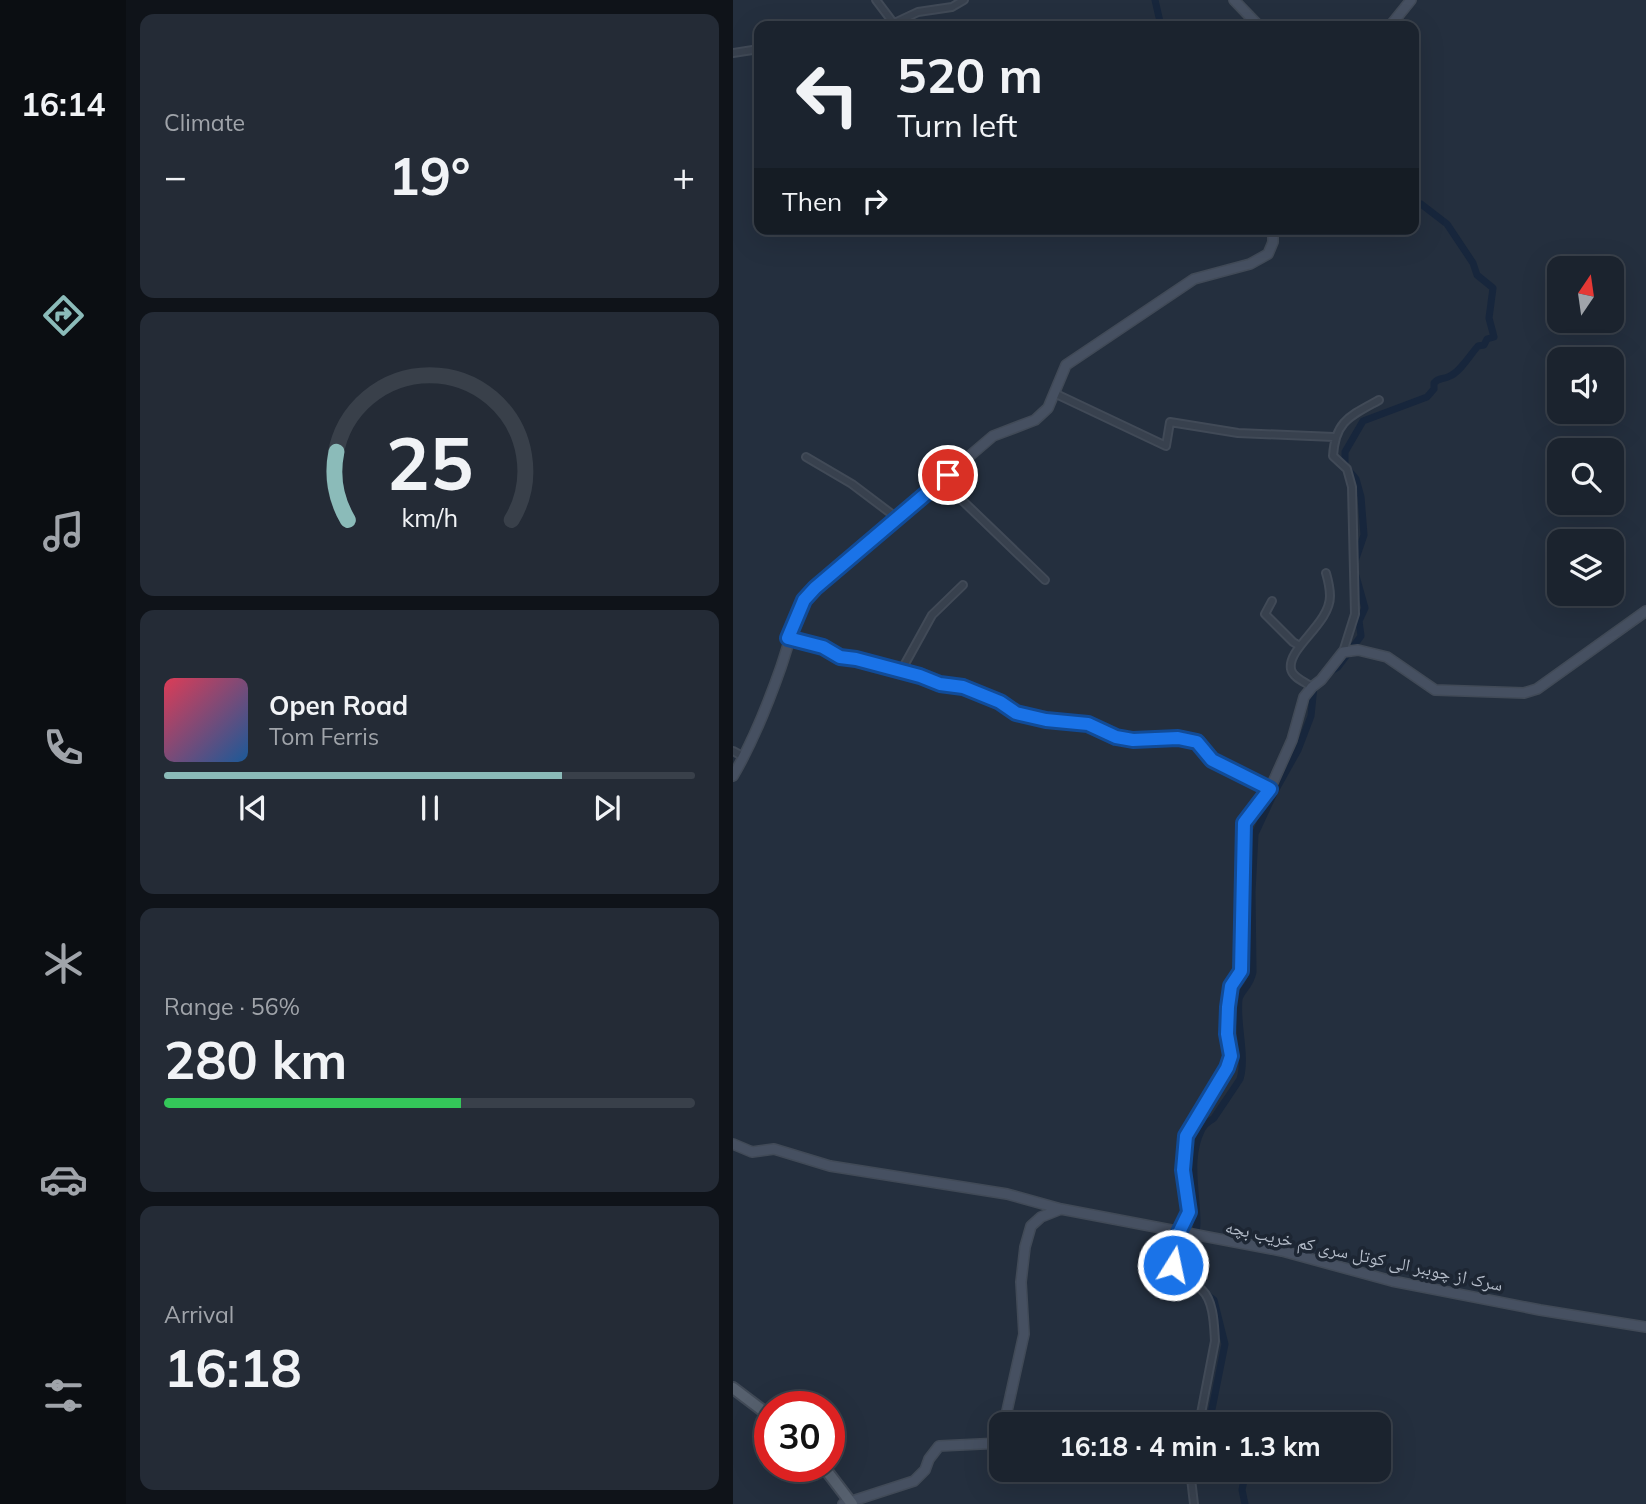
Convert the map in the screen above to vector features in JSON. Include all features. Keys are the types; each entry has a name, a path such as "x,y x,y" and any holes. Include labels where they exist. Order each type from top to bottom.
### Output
{"main road":[{"path":"733,1388 754,1404"},
{"path":"834,1482 849,1503"}],"street":[{"path":"876,0 889,21"},
{"path":"900,21 918,12 952,7 964,0"},
{"path":"1234,0 1250,21"},
{"path":"1394,21 1411,0"},
{"path":"733,53 754,50"},
{"path":"733,776 744,757 774,686 788,638 804,600 815,588 993,436 1035,420 1047,408 1066,365 1194,279 1250,264 1268,254 1273,235"},
{"path":"1054,393 1166,446 1170,422 1238,433 1334,437"},
{"path":"1202,1412 1215,1341 1214,1327 1208,1297 1202,1289 1185,1279 1173,1265 1172,1247 1189,1212 1183,1170 1186,1136 1227,1068 1231,1056 1227,1034 1228,1007 1231,986 1241,971 1244,823 1270,789 1292,740 1304,697 1343,652 1355,614 1352,487 1347,469 1333,456 1334,437 1349,416 1379,400"},
{"path":"806,457 852,484 897,518"},
{"path":"941,480 1045,580"},
{"path":"1312,687 1290,670 1300,646 1322,621 1328,606 1330,596 1326,573"},
{"path":"901,671 932,615 963,585"},
{"path":"1272,601 1265,614 1300,646"},
{"path":"1343,652 1358,650 1387,657 1435,690 1524,693 1537,689 1646,611"},
{"path":"788,638 823,647 840,657 901,671 940,684 963,687 1000,702 1016,713 1046,720 1088,724 1116,737 1133,740 1178,738 1197,742 1212,760 1270,789"},
{"path":"733,751 744,757"},
{"name":"سرک از چوببر الی کوتل سری کم خریب بچه","path":"733,1144 752,1152 774,1149 830,1166 1007,1194 1061,1209 1282,1251 1392,1281 1540,1310 1646,1327"},
{"path":"1007,1412 1024,1334 1021,1282 1025,1247 1031,1226 1040,1217 1061,1209"},
{"path":"849,1503 914,1481 925,1470 939,1446 989,1444"},
{"path":"1191,1482 1194,1504"}],"waterway":[{"path":"1155,0 1160,21"},
{"path":"1354,564 1364,535 1361,497 1356,479 1345,466 1345,452 1363,421 1427,397 1434,389 1436,381 1454,374 1478,346 1494,337 1489,318 1493,288 1477,275 1473,263 1447,224 1419,204"},
{"path":"1328,673 1338,667 1361,636 1359,621 1365,608 1356,576"},
{"path":"1193,1283 1186,1261 1197,1229 1194,1175 1197,1140 1203,1127 1214,1118 1239,1081 1242,1070 1239,999 1253,972 1252,892 1255,834 1298,750 1311,716 1314,686"},
{"path":"1202,1291 1214,1300 1225,1344 1211,1412"},
{"path":"1244,1482 1242,1490 1245,1504"}],"route":[{"path":"948,475 815,588 804,600 788,638 823,647 840,657 920,676 940,684 963,687 1000,702 1016,713 1046,720 1088,724 1116,737 1133,740 1178,738 1197,742 1212,760 1270,789 1244,823 1241,971 1231,986 1228,1007 1227,1034 1231,1056 1227,1068 1186,1136 1183,1170 1189,1212 1172,1247 1173,1265"}]}
